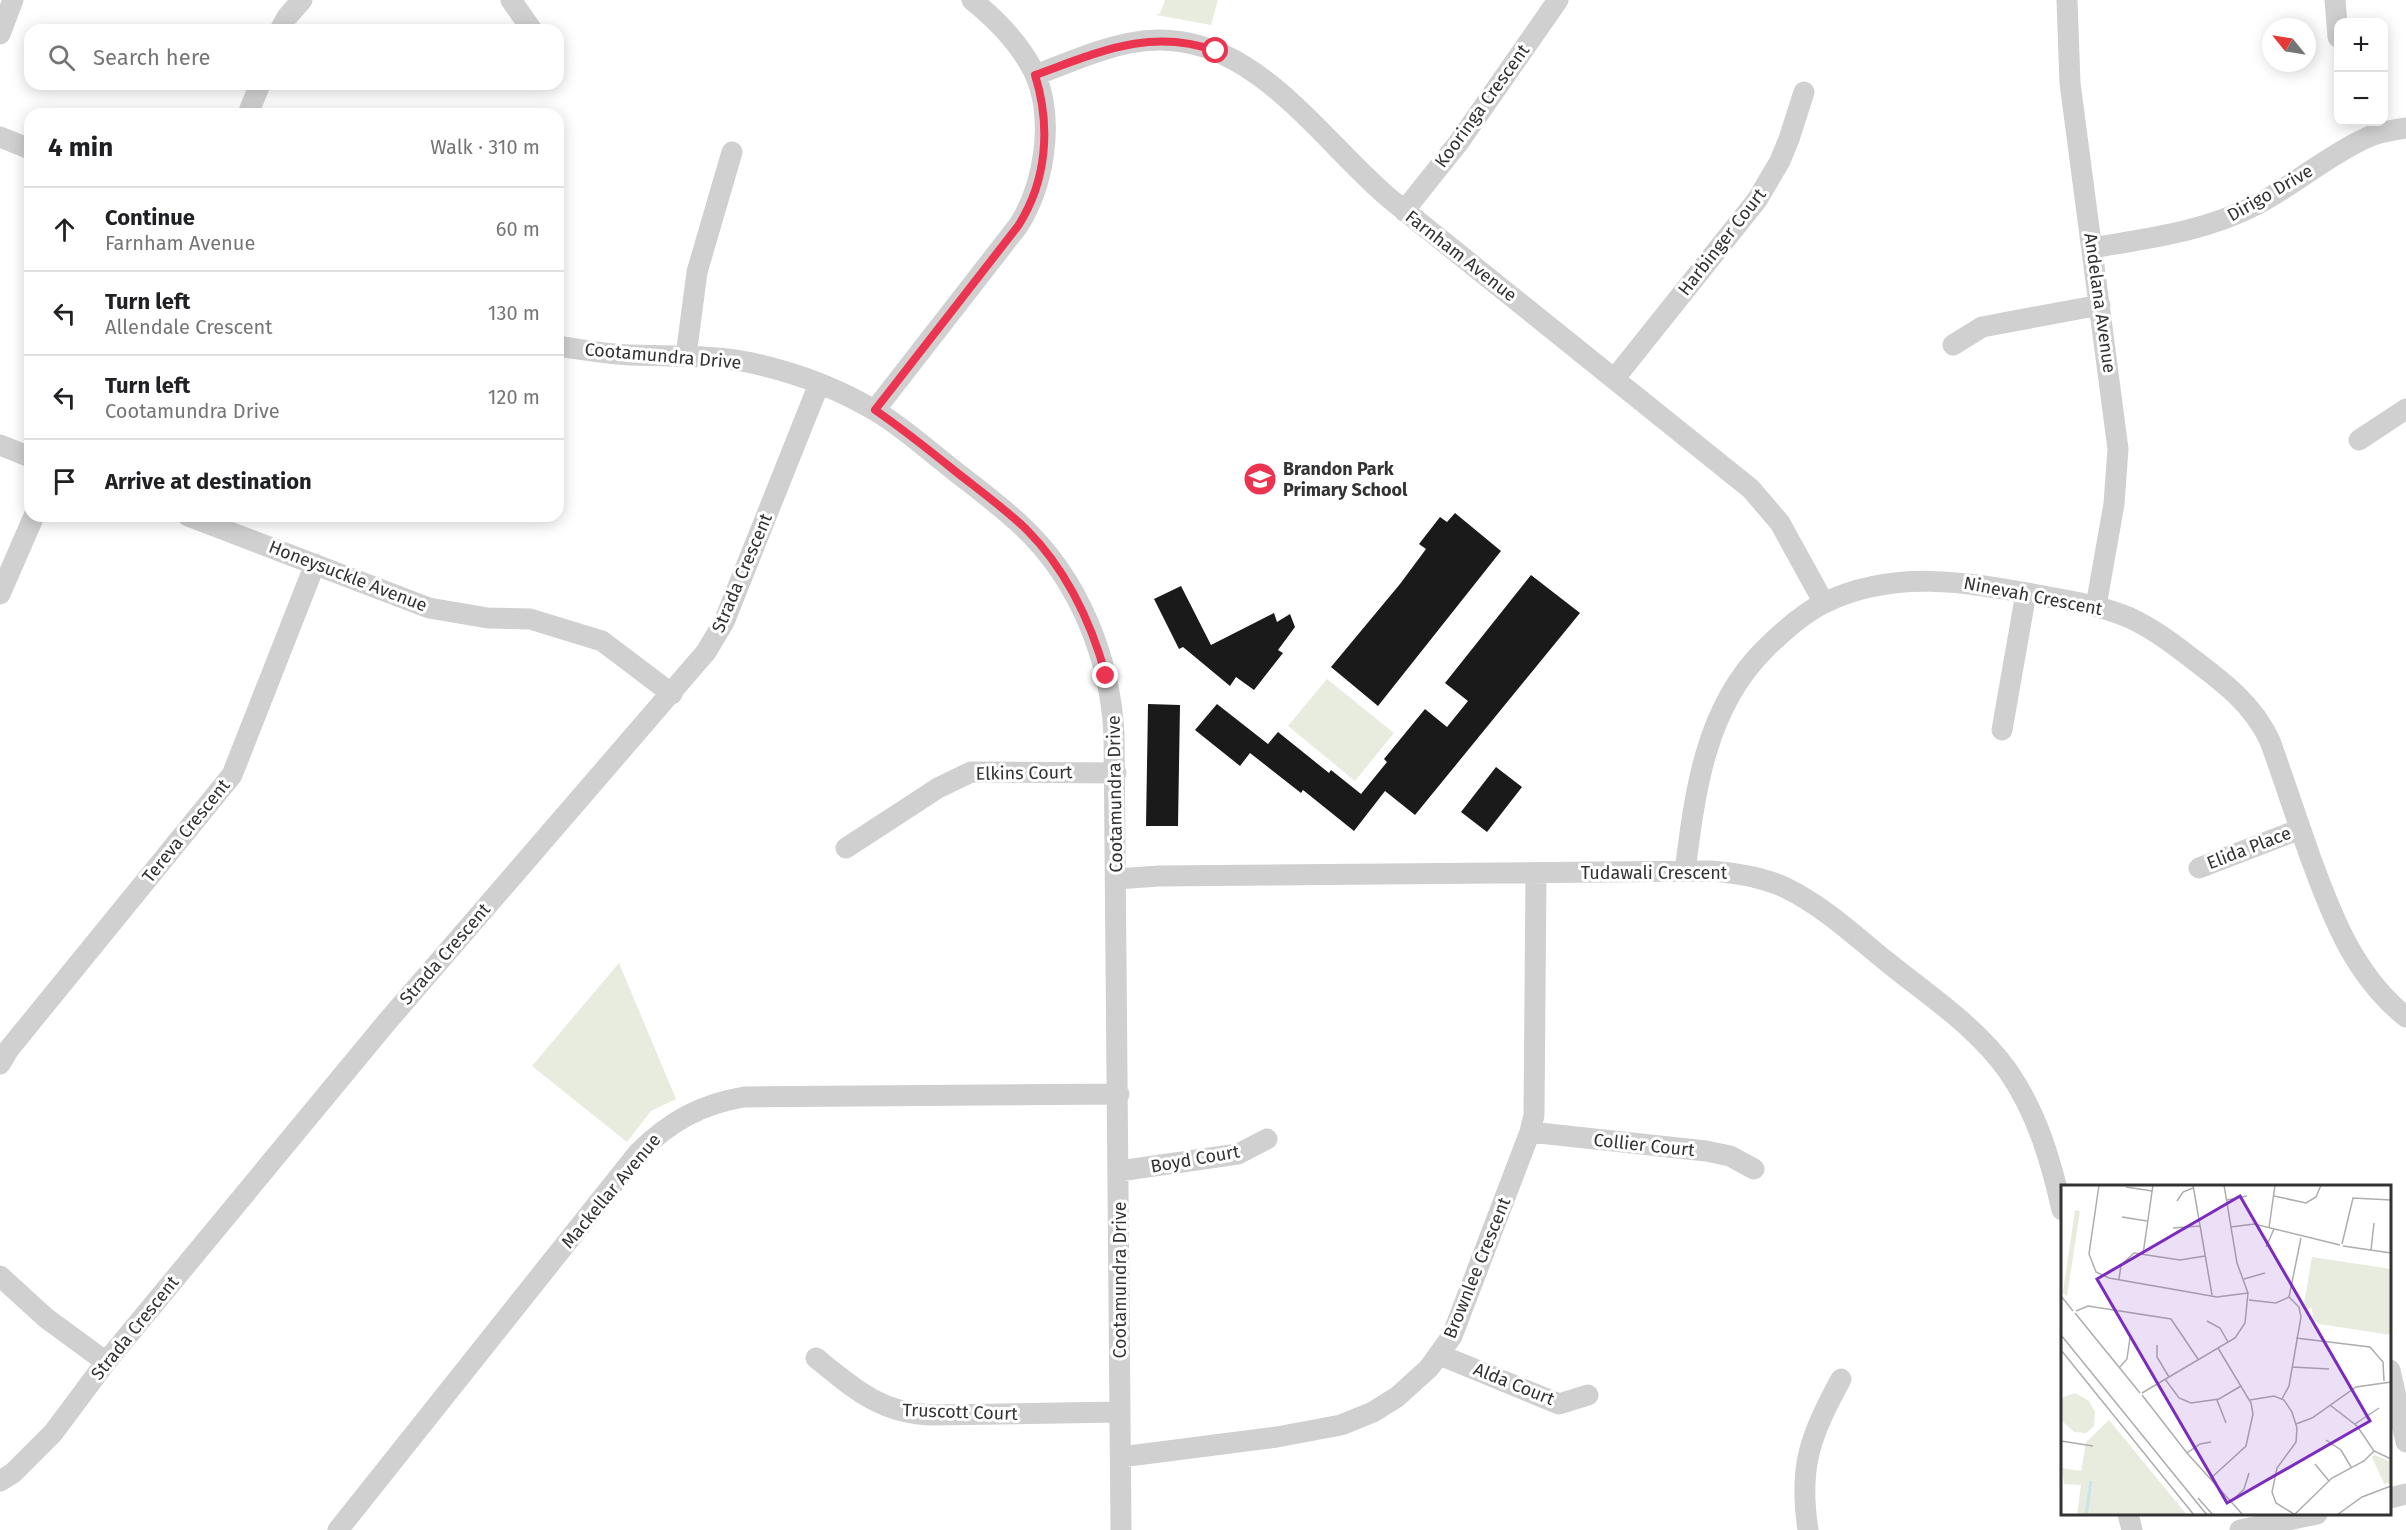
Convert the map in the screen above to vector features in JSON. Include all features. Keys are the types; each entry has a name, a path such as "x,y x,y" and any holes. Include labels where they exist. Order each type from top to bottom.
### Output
{"street":[{"path":"0,34 13,0"},
{"path":"283,24 302,0"},
{"path":"511,0 528,24"},
{"path":"875,410 1018,226 1029,209 1042,167 1045,136 1042,105 1035,75 1008,34 972,0"},
{"name":"Kooringa Crescent","path":"1404,211 1459,142 1558,0"},
{"name":"Andelana Avenue","path":"2067,0 2070,82 2118,449 2114,504 2096,606"},
{"path":"2335,0 2336,18"},
{"name":"Farnham Avenue","path":"1035,75 1131,43 1181,41 1209,49 1239,62 1299,108 1358,171 1404,211 1737,476 1762,500 1785,530 1824,603"},
{"path":"250,108 258,90"},
{"name":"Harbinger Court","path":"1615,378 1757,200 1785,150 1804,92"},
{"name":"Dirigo Drive","path":"2092,248 2180,233 2216,224 2263,201 2320,164 2364,130 2406,128"},
{"path":"0,138 24,147"},
{"path":"687,356 695,280 732,152"},
{"path":"1953,345 1982,327 2100,305"},
{"name":"Cootamundra Drive","path":"564,347 606,354 687,356 747,363 819,384 875,410 1002,508 1032,536 1057,568 1082,609 1100,653 1112,701 1116,772 1121,1530"},
{"name":"Strada Crescent","path":"0,1481 13,1473 53,1433 106,1362 386,1023 706,652 724,622 819,384"},
{"path":"2359,440 2406,409"},
{"path":"0,445 24,455"},
{"path":"0,594 31,522"},
{"name":"Honeysuckle Avenue","path":"204,522 429,608 488,618 530,619 602,641 672,694"},
{"name":"Tereva Crescent","path":"3,1052 232,775 315,564"},
{"name":"Ninevah Crescent","path":"1685,871 1707,744 1723,707 1745,671 1762,651 1802,617 1824,603 1882,586 1913,581 1960,582 2096,606 2130,618 2157,632 2223,682 2265,729 2342,938 2371,983 2388,1003 2406,1017"},
{"path":"2002,730 2026,593"},
{"name":"Elkins Court","path":"846,848 938,788 971,772 1116,772"},
{"name":"Elida Place","path":"2199,868 2300,829"},
{"name":"Tudawali Crescent","path":"1117,879 1191,876 1685,871 1745,875 1792,891 1828,915 1966,1025 1991,1048 2009,1072 2034,1116 2045,1145 2061,1206"},
{"name":"Brownlee Crescent","path":"1121,1457 1277,1437 1341,1425 1373,1412 1397,1396 1414,1383 1440,1355 1457,1324 1530,1132 1535,1105 1536,873"},
{"name":"Mackellar Avenue","path":"338,1530 638,1153 664,1128 679,1119 712,1104 744,1097 1119,1095"},
{"name":"Collier Court","path":"1530,1132 1706,1151 1730,1156 1755,1169"},
{"name":"Boyd Court","path":"1119,1172 1238,1154 1267,1139"},
{"path":"0,1276 46,1318 106,1362"},
{"name":"Alda Court","path":"1440,1355 1559,1404 1588,1395"},
{"name":"Truscott Court","path":"816,1358 871,1399 904,1413 933,1415 1120,1412"},
{"path":"2391,1374 2406,1442"},
{"path":"1808,1530 1804,1487 1807,1456 1818,1423 1841,1379"},
{"path":"2391,1498 2406,1494"},
{"path":"2128,1515 2132,1530"},
{"path":"2240,1530 2312,1515"}],"shaded area":[{"path":"1165,0 1218,0 1211,25 1156,15 1160,13"},
{"path":"1327,679 1394,733 1355,781 1288,726"},
{"path":"619,963 676,1099 651,1111 627,1142 532,1066"}],"building":[{"path":"1455,513 1501,551 1378,706 1331,667 1426,549 1419,544 1440,517 1447,522"},
{"path":"1531,575 1580,613 1415,815 1385,791 1354,831 1303,790 1301,793 1250,753 1240,766 1195,730 1217,704 1268,744 1278,732 1329,773 1331,770 1361,794 1387,762 1384,759 1425,709 1447,727 1468,701 1445,683"},
{"path":"1181,586 1211,645 1274,613 1277,622 1290,614 1295,627 1278,650 1283,653 1254,690 1236,677 1230,686 1183,647 1179,649 1154,599"},
{"path":"1148,704 1180,705 1178,826 1146,826"},
{"path":"1496,767 1522,787 1487,832 1461,812"}],"place":[{"name":"Brandon Park Primary School","path":"1260,479"}],"route":[{"path":"1106,676 1100,653 1082,609 1041,546 1002,508 875,410 1029,209 1038,186 1045,136 1042,105 1035,75 1131,43 1181,41 1216,51"}]}
